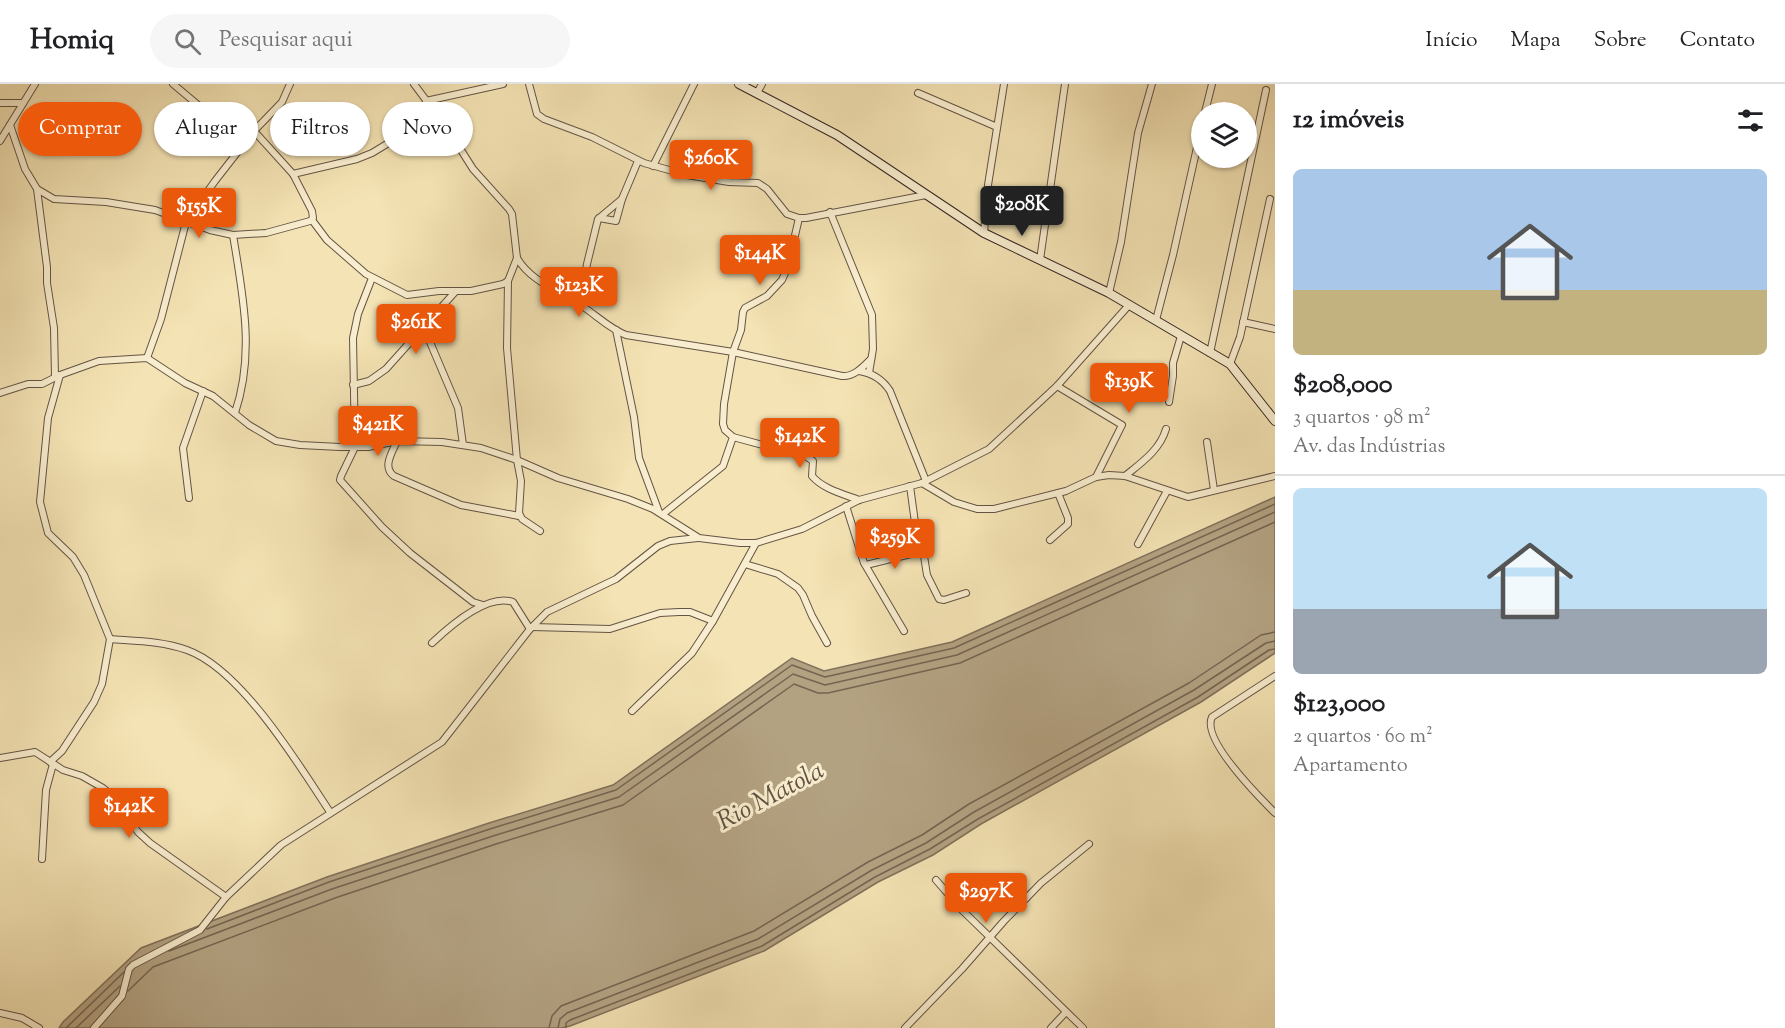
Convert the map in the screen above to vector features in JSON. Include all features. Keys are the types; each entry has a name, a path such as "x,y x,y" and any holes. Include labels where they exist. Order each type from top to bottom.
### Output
{"street":[{"path":"24,102 35,84"},
{"path":"176,84 196,102"},
{"path":"258,127 282,102 290,84"},
{"path":"414,84 426,101 503,84"},
{"path":"529,84 537,114 540,117 592,137 638,161 653,166 697,177 729,182 758,183 767,189 787,214 799,218 926,195"},
{"path":"653,166 694,84"},
{"path":"739,84 837,135 984,233 1109,292 1230,364 1275,421"},
{"path":"757,93 762,84"},
{"path":"984,233 988,185 1004,84"},
{"path":"1040,260 1065,84"},
{"path":"1109,292 1121,242 1138,133 1152,84"},
{"path":"1207,102 1212,84"},
{"path":"1210,353 1266,90"},
{"path":"918,93 997,127"},
{"path":"0,103 18,103"},
{"path":"0,141 18,111"},
{"path":"10,125 20,158 37,189 58,376 48,418 46,453 39,495 41,508 49,534 73,557 84,575 110,639 102,684 94,702 52,763 46,790 42,859"},
{"path":"258,135 293,174 312,211 312,220 327,240 372,278 407,295 493,287 508,281"},
{"path":"293,174 357,159 382,147"},
{"path":"147,358 161,319 186,222 234,156"},
{"path":"465,156 473,169 512,214 516,258 508,281 507,348 521,481 519,516"},
{"path":"599,218 616,221 622,198 638,161"},
{"path":"1156,320 1192,168"},
{"path":"37,189 54,200 106,202 155,210 233,236 267,233 298,226 312,220"},
{"path":"39,202 48,197"},
{"path":"580,305 587,264 599,218 622,198"},
{"path":"1230,364 1240,337 1270,199"},
{"path":"830,212 871,310 874,338 869,373"},
{"path":"799,218 788,266 782,280 767,296 744,310 741,330 733,352 723,424 725,430 733,437 807,457 813,461 812,476 816,480 829,489 860,500"},
{"path":"233,236 247,334 245,371 235,414"},
{"path":"516,258 531,275 626,335 733,352 842,376 849,376 859,371 871,359"},
{"path":"372,278 358,314 353,338 355,447 340,476 342,483 382,527 410,553 473,602 483,605"},
{"path":"353,385 376,376 424,328 455,292"},
{"path":"94,1028 122,996 129,969 133,965 200,930 226,897 281,845 442,742 531,628 555,608 615,579 658,546 699,538 756,543 802,529 860,500 924,482 989,449 1009,433 1057,386 1129,304"},
{"path":"1243,322 1275,329"},
{"path":"424,328 458,408 463,445"},
{"path":"616,330 634,417 639,458 661,513"},
{"path":"1169,402 1173,363 1181,336"},
{"path":"0,393 28,384 42,384 99,361 147,358 185,382 213,396 261,434 276,441 300,445 355,447 368,447 397,441 482,448 558,478 628,499 661,513 699,538"},
{"path":"859,371 869,373 885,383 890,391 924,482 954,502 978,509 994,509 1058,493 1096,477 1125,476 1167,491 1182,493 1188,497 1275,476"},
{"path":"1057,386 1122,425 1096,477"},
{"path":"189,498 184,444 203,391"},
{"path":"1125,476 1146,459 1161,441 1166,429"},
{"path":"661,513 723,466 733,437"},
{"path":"397,441 387,465 388,472 394,476 461,505 519,516 540,531"},
{"path":"1207,442 1214,490"},
{"path":"910,486 919,552 924,556 927,575 939,599 944,600 966,593"},
{"path":"1138,544 1167,491"},
{"path":"1050,540 1068,524 1068,518 1058,493"},
{"path":"846,506 866,565 904,631"},
{"path":"632,711 688,657 713,621 756,543"},
{"path":"866,565 919,552"},
{"path":"745,564 778,574 798,588 827,643"},
{"path":"432,643 457,620 483,605 499,601 513,602 531,628"},
{"path":"531,628 610,629 653,615 679,612 690,612 713,621"},
{"path":"110,639 173,646 190,651 212,664 252,701 330,812"},
{"path":"1275,676 1212,717 1210,727 1224,754 1275,813"},
{"path":"0,758 35,752 103,788 138,832 150,843 226,897"},
{"path":"904,1028 1041,883 1089,844"},
{"path":"936,880 990,937 1083,1028"},
{"path":"1051,1028 1066,1012"},
{"path":"0,1013 22,1018 39,1028"}],"water":[{"name":"Rio Matola","path":"1275,497 1275,653 1201,702 981,824 933,855 878,882 764,951 562,1028 59,1028 141,948 327,877 613,785 792,658 824,671 952,642"}]}
